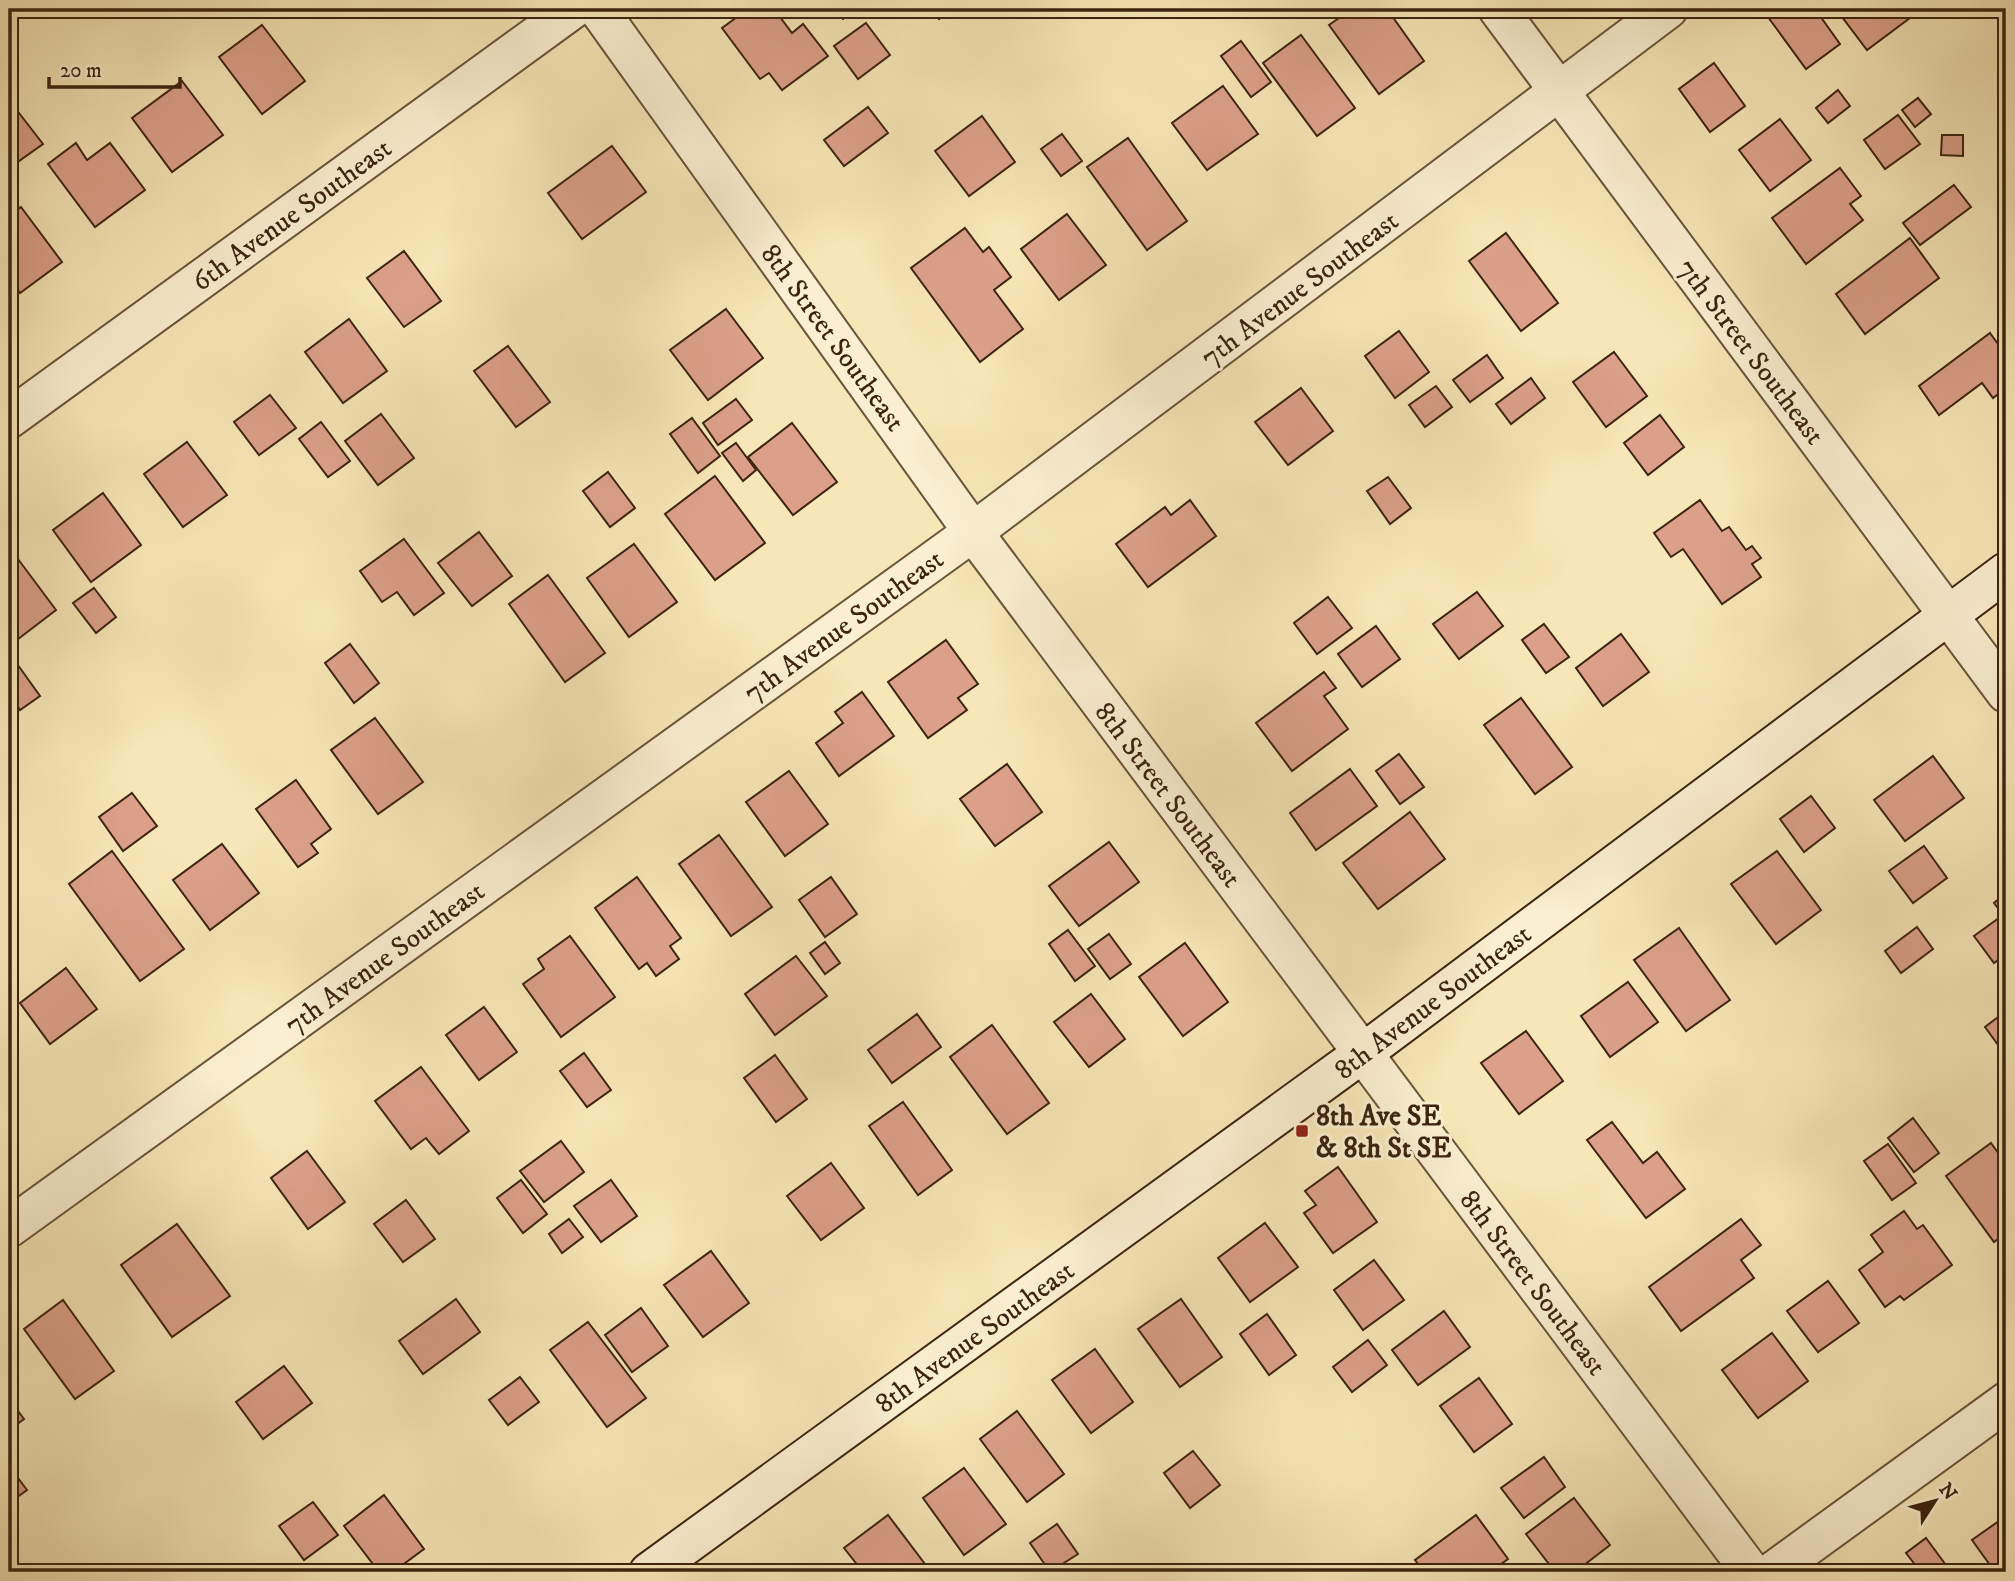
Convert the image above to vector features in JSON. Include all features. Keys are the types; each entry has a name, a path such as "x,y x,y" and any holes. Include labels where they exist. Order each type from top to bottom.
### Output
{"street":[{"name":"6th Avenue Southeast","path":"9,419 573,9"},
{"name":"8th Street Southeast","path":"598,9 973,532 1751,1572"},
{"name":"7th Street Southeast","path":"1498,9 2006,692"},
{"name":"7th Avenue Southeast","path":"9,1228 973,532 1668,9"},
{"name":"8th Avenue Southeast","path":"649,1572 1363,1053 2006,572"},
{"path":"1772,1572 2006,1402"}],"building":[{"path":"748,9 774,9 792,33 803,24 828,56 782,90 769,73 760,79 722,28"},
{"path":"835,9 857,9 843,19"},
{"path":"932,9 953,9 939,19"},
{"path":"1352,9 1387,9 1424,61 1379,94 1329,25"},
{"path":"1779,9 1815,9 1840,44 1806,69 1768,17"},
{"path":"1836,9 1922,9 1867,50"},
{"path":"866,23 890,55 858,79 834,46"},
{"path":"262,25 305,81 262,114 219,57"},
{"path":"1301,35 1355,108 1317,136 1263,63"},
{"path":"1241,41 1271,82 1251,97 1221,56"},
{"path":"1714,63 1745,106 1710,132 1679,89"},
{"path":"182,81 223,135 172,172 132,118"},
{"path":"1223,86 1258,134 1207,170 1172,123"},
{"path":"1838,90 1850,106 1828,123 1816,108"},
{"path":"1918,98 1931,114 1915,127 1902,110"},
{"path":"868,107 888,133 844,166 824,140"},
{"path":"19,113 43,144 19,161 9,146 9,121"},
{"path":"1898,115 1920,144 1885,169 1864,140"},
{"path":"982,116 1015,162 969,196 935,151"},
{"path":"1780,119 1811,160 1770,191 1739,150"},
{"path":"1062,134 1082,161 1061,176 1041,149"},
{"path":"1942,135 1963,135 1963,156 1941,155"},
{"path":"1128,138 1187,221 1147,250 1087,167"},
{"path":"76,143 87,160 110,143 145,190 95,227 48,164"},
{"path":"612,146 646,192 582,239 548,193"},
{"path":"1840,168 1861,196 1850,204 1863,220 1806,264 1772,218"},
{"path":"1954,185 1971,207 1920,245 1903,223"},
{"path":"21,207 62,262 20,293 9,277 9,216"},
{"path":"1067,214 1106,265 1059,300 1021,249"},
{"path":"965,228 983,252 989,247 1011,277 994,290 1023,329 980,362 911,268"},
{"path":"1506,233 1558,303 1521,331 1469,261"},
{"path":"1910,238 1939,278 1865,334 1836,294"},
{"path":"404,251 441,301 404,327 367,278"},
{"path":"726,309 763,358 708,400 670,350"},
{"path":"349,319 387,371 343,403 305,352"},
{"path":"1399,331 1429,372 1395,398 1365,356"},
{"path":"1990,333 2006,355 2006,388 1993,398 1982,383 1939,415 1919,386"},
{"path":"508,346 550,402 516,427 474,371"},
{"path":"1614,352 1647,396 1606,427 1573,382"},
{"path":"1487,355 1503,378 1470,402 1453,380"},
{"path":"1531,378 1545,398 1511,424 1496,404"},
{"path":"1436,386 1452,407 1425,427 1409,405"},
{"path":"1301,388 1333,431 1288,465 1255,422"},
{"path":"270,395 296,428 259,455 234,422"},
{"path":"736,399 752,420 718,445 703,423"},
{"path":"381,414 414,458 378,485 345,441"},
{"path":"1660,415 1684,447 1648,475 1624,443"},
{"path":"692,418 720,456 698,473 670,434"},
{"path":"321,422 350,461 328,477 299,439"},
{"path":"792,423 837,482 793,515 748,457"},
{"path":"187,442 227,495 183,527 144,474"},
{"path":"736,443 756,470 743,481 722,453"},
{"path":"608,472 635,508 610,527 583,491"},
{"path":"715,476 765,543 715,580 665,514"},
{"path":"1388,477 1411,508 1390,524 1367,491"},
{"path":"103,493 141,545 91,582 53,530"},
{"path":"1190,500 1216,536 1148,587 1116,544 1165,507 1171,515"},
{"path":"1700,500 1722,531 1729,527 1746,550 1752,546 1761,558 1752,564 1761,577 1722,604 1683,549 1671,557 1654,533"},
{"path":"479,532 512,576 472,606 438,563"},
{"path":"404,539 444,593 414,615 397,592 382,602 360,571"},
{"path":"634,544 677,602 629,637 587,578"},
{"path":"15,555 56,610 9,646 9,560"},
{"path":"548,575 605,653 565,682 509,604"},
{"path":"94,588 116,617 96,633 73,603"},
{"path":"1477,592 1503,626 1459,659 1433,624"},
{"path":"1328,597 1352,628 1317,654 1294,623"},
{"path":"1544,624 1569,657 1546,673 1522,640"},
{"path":"1376,626 1400,659 1362,687 1338,654"},
{"path":"1621,634 1649,672 1603,706 1576,668"},
{"path":"946,640 978,684 958,698 967,710 928,738 888,682"},
{"path":"350,644 379,683 354,703 325,663"},
{"path":"15,661 40,696 20,710 9,694 9,666"},
{"path":"1324,672 1336,688 1324,696 1348,729 1292,771 1256,723"},
{"path":"862,692 894,736 839,776 816,743 843,723 835,712"},
{"path":"1521,698 1572,767 1535,794 1484,725"},
{"path":"9,702 18,716 9,722"},
{"path":"375,718 423,782 378,814 331,750"},
{"path":"1399,754 1424,787 1400,804 1376,771"},
{"path":"1933,756 1964,798 1905,841 1874,800"},
{"path":"1007,764 1042,812 995,846 960,799"},
{"path":"1350,769 1377,806 1316,850 1290,813"},
{"path":"789,771 828,824 785,856 746,802"},
{"path":"296,780 331,829 311,844 318,853 298,867 256,809"},
{"path":"132,793 157,826 123,851 99,817"},
{"path":"1811,796 1835,828 1804,852 1780,819"},
{"path":"1410,812 1445,859 1378,909 1343,863"},
{"path":"719,835 772,907 731,936 679,864"},
{"path":"1109,842 1139,882 1079,926 1049,886"},
{"path":"222,844 259,893 210,930 173,880"},
{"path":"1924,846 1947,878 1913,903 1889,871"},
{"path":"112,851 184,949 140,981 69,884"},
{"path":"1777,851 1821,910 1776,944 1731,884"},
{"path":"637,877 681,938 670,946 679,959 656,976 647,963 639,969 595,908"},
{"path":"831,877 857,914 825,937 799,900"},
{"path":"2006,893 2006,954 1994,963 1974,936 2003,915 1994,903"},
{"path":"1917,927 1933,949 1901,973 1885,951"},
{"path":"1679,928 1730,1000 1686,1031 1634,960"},
{"path":"1068,930 1095,966 1075,981 1049,944"},
{"path":"1109,934 1131,964 1110,979 1088,949"},
{"path":"570,936 615,997 561,1037 523,984 544,969 538,959"},
{"path":"825,942 840,963 825,974 810,953"},
{"path":"1185,943 1228,1002 1183,1036 1139,977"},
{"path":"796,956 827,996 775,1035 745,994"},
{"path":"66,968 97,1009 50,1044 20,1003"},
{"path":"1628,982 1658,1022 1610,1057 1581,1016"},
{"path":"1091,994 1125,1039 1089,1067 1054,1022"},
{"path":"484,1007 517,1052 479,1080 446,1035"},
{"path":"2006,1011 2006,1056 1985,1027"},
{"path":"917,1014 941,1047 892,1083 868,1050"},
{"path":"992,1025 1049,1103 1007,1134 950,1057"},
{"path":"1526,1031 1563,1081 1519,1114 1481,1063"},
{"path":"584,1053 611,1090 587,1107 560,1071"},
{"path":"775,1055 807,1099 776,1122 744,1078"},
{"path":"421,1067 469,1131 439,1154 426,1138 411,1149 375,1101"},
{"path":"903,1102 952,1170 918,1195 869,1126"},
{"path":"1913,1118 1939,1153 1914,1172 1888,1138"},
{"path":"1612,1122 1643,1163 1657,1152 1685,1189 1646,1218 1587,1140"},
{"path":"561,1141 584,1172 544,1202 520,1171"},
{"path":"1991,1143 2006,1164 2006,1233 1994,1242 1946,1176"},
{"path":"1888,1144 1916,1183 1892,1200 1864,1161"},
{"path":"307,1151 345,1202 308,1229 271,1178"},
{"path":"831,1163 864,1208 821,1240 787,1196"},
{"path":"1338,1167 1377,1222 1333,1253 1304,1213 1316,1205 1305,1191"},
{"path":"521,1180 547,1214 523,1233 497,1198"},
{"path":"611,1180 637,1216 601,1242 574,1206"},
{"path":"406,1200 435,1239 403,1262 374,1224"},
{"path":"1904,1211 1917,1229 1923,1225 1952,1265 1904,1300 1900,1296 1885,1307 1859,1270 1883,1252 1871,1235"},
{"path":"569,1219 583,1237 562,1253 549,1234"},
{"path":"1741,1219 1761,1245 1741,1260 1754,1278 1681,1331 1649,1287"},
{"path":"1265,1223 1298,1267 1250,1302 1218,1258"},
{"path":"177,1224 230,1296 172,1337 121,1265"},
{"path":"711,1251 749,1303 703,1337 664,1285"},
{"path":"1374,1260 1404,1300 1363,1330 1334,1290"},
{"path":"1828,1281 1859,1323 1818,1352 1787,1311"},
{"path":"456,1299 480,1332 423,1374 399,1341"},
{"path":"1181,1299 1222,1357 1180,1387 1138,1329"},
{"path":"63,1300 114,1371 75,1399 24,1329"},
{"path":"641,1308 668,1346 632,1372 605,1335"},
{"path":"1444,1311 1470,1347 1418,1385 1392,1350"},
{"path":"1267,1314 1296,1355 1269,1375 1240,1334"},
{"path":"588,1322 646,1398 607,1427 550,1350"},
{"path":"1772,1333 1808,1381 1758,1418 1722,1370"},
{"path":"1368,1340 1387,1365 1352,1392 1333,1367"},
{"path":"1095,1349 1133,1402 1091,1433 1052,1380"},
{"path":"284,1366 312,1403 263,1439 236,1402"},
{"path":"520,1377 539,1402 508,1425 489,1400"},
{"path":"1479,1378 1512,1424 1474,1452 1440,1406"},
{"path":"9,1399 24,1419 9,1430"},
{"path":"1017,1411 1064,1474 1027,1502 980,1439"},
{"path":"1193,1451 1220,1485 1190,1508 1164,1473"},
{"path":"1544,1457 1565,1487 1524,1518 1501,1488"},
{"path":"9,1466 27,1490 9,1503"},
{"path":"964,1468 1006,1524 964,1555 923,1498"},
{"path":"384,1495 424,1549 393,1572 379,1572 344,1526"},
{"path":"1574,1498 1610,1545 1575,1572 1555,1572 1526,1534"},
{"path":"313,1502 338,1535 304,1560 279,1526"},
{"path":"888,1515 931,1572 863,1572 844,1548"},
{"path":"1476,1515 1508,1559 1490,1572 1424,1572 1415,1560"},
{"path":"2006,1516 2006,1572 1995,1572 1972,1540"},
{"path":"1057,1524 1078,1554 1050,1572 1030,1543"},
{"path":"1926,1538 1951,1572 1907,1572 1916,1566 1906,1553"}],"place":[{"name":"8th Ave SE & 8th St SE","path":"1302,1131"}]}
